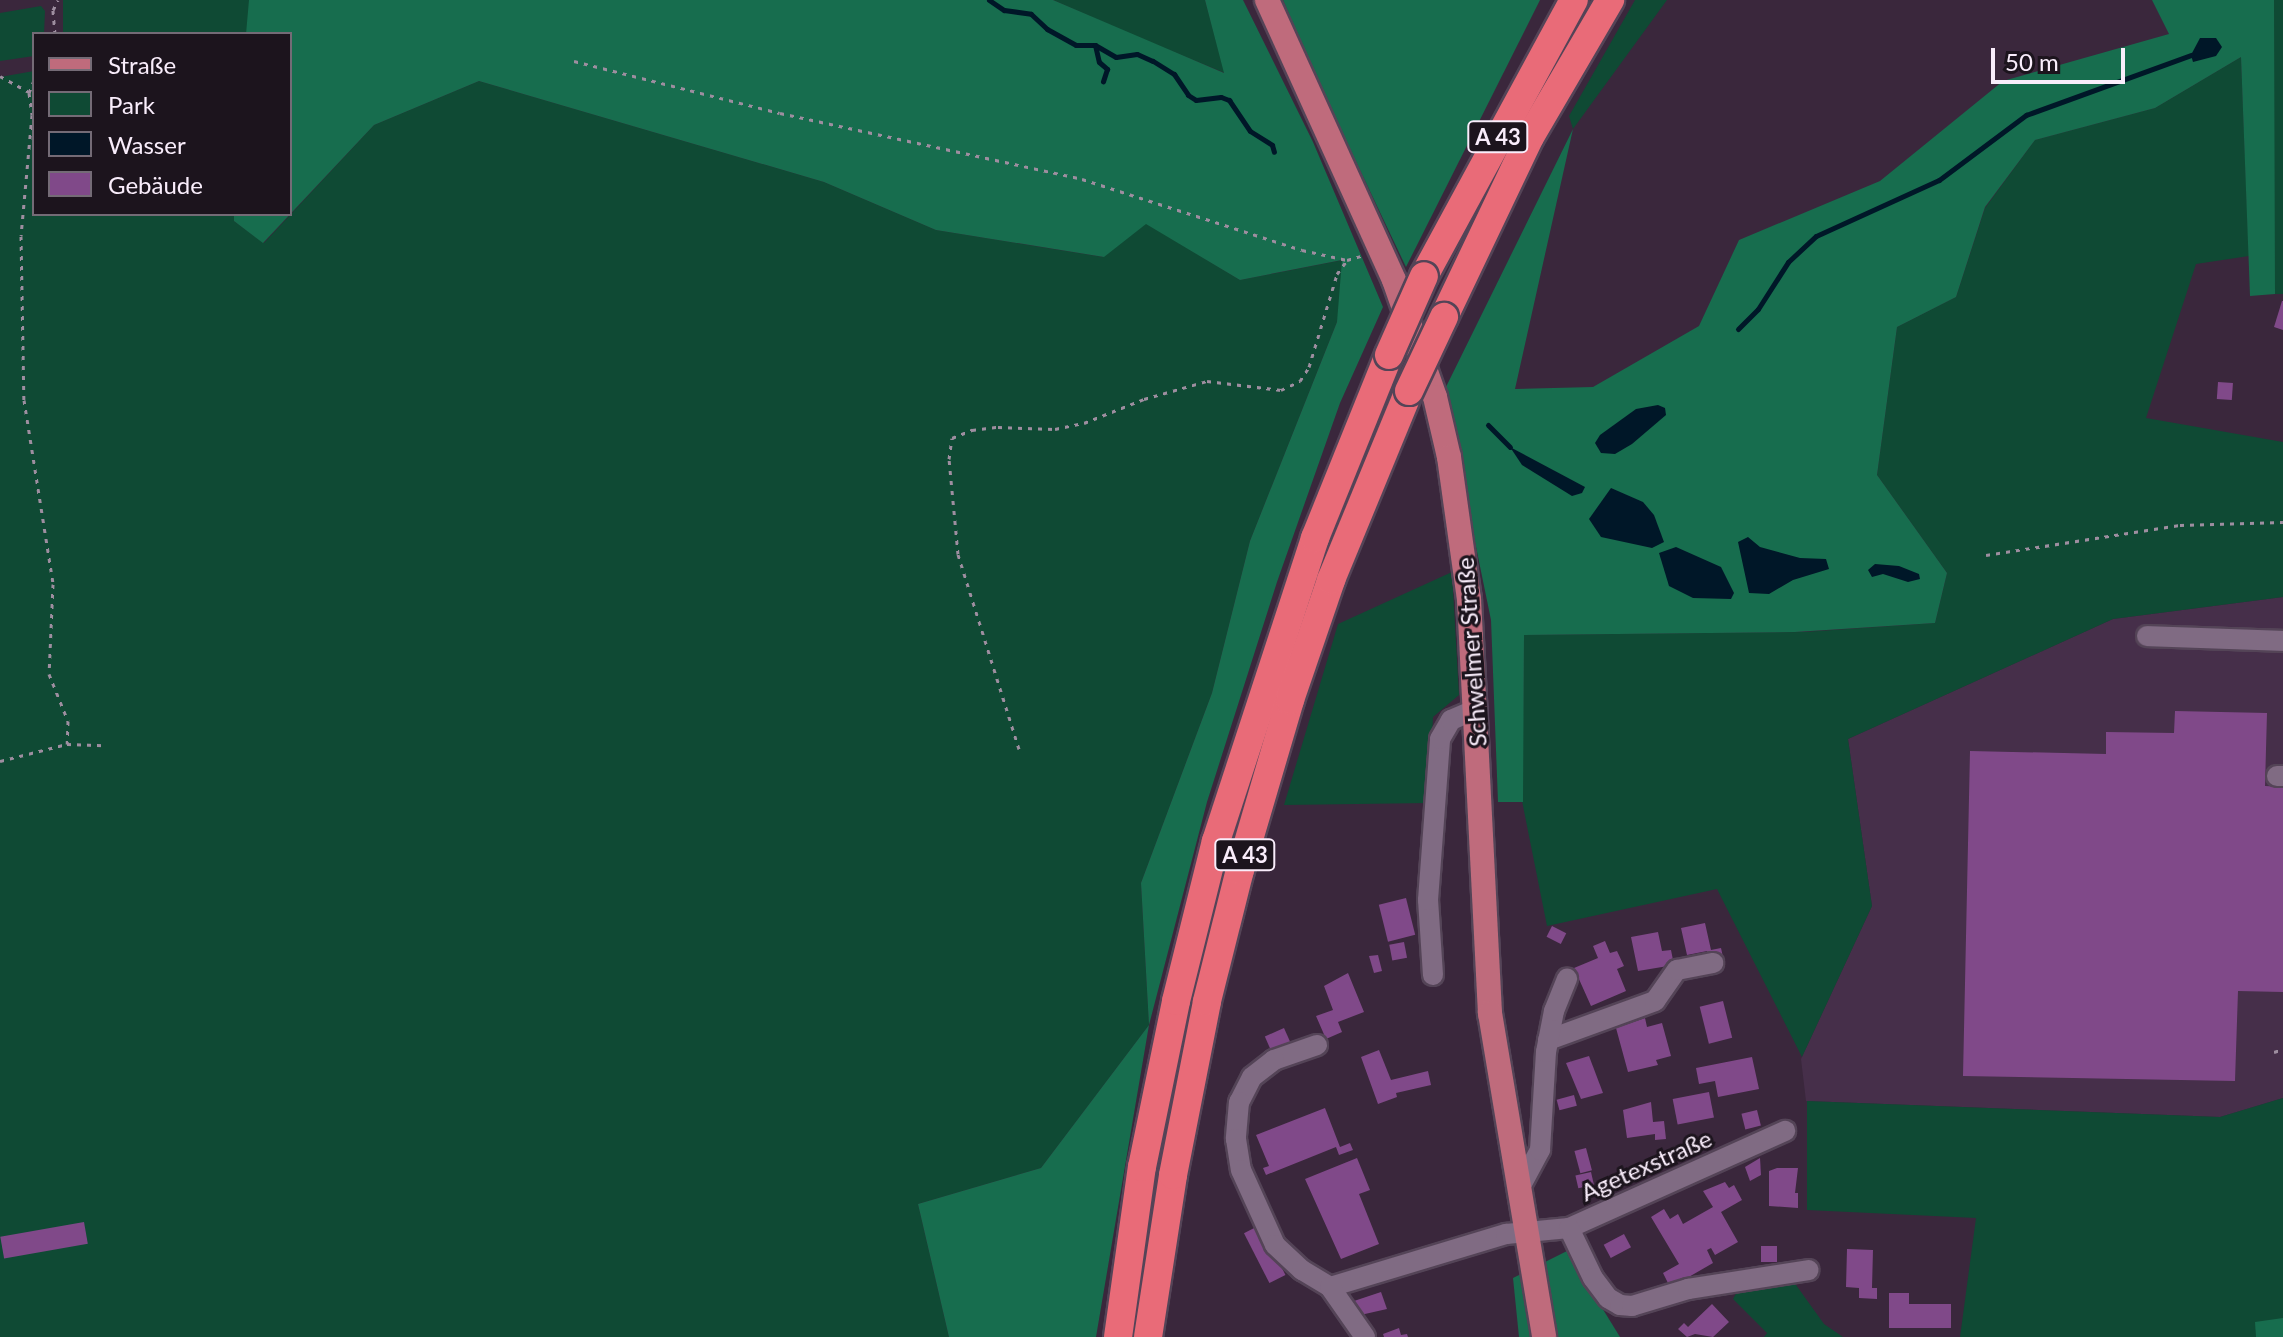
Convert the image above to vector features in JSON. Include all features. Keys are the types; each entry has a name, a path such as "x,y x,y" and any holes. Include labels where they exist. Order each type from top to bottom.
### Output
{"highway":[{"name":"A 43","path":"1118,1337 1142,1167 1176,1001 1216,841 1315,538 1424,276 1574,0"},
{"name":"A 43","path":"1148,1337 1179,1146 1207,1001 1240,870 1290,700 1331,580 1409,391 1530,137 1610,0"}],"main road":[{"name":"Schwelmer Straße","path":"1267,0 1380,250 1435,397 1449,457 1461,526 1477,709 1490,1013 1544,1337"}],"street":[{"path":"2147,636 2283,641"},
{"path":"1433,975 1428,900 1440,739 1451,720 1477,709"},
{"path":"1548,1040 1655,1001 1677,970 1713,963"},
{"path":"1518,1191 1540,1150 1548,1040 1554,1011 1567,978"},
{"path":"1317,1045 1274,1060 1252,1077 1239,1102 1236,1139 1241,1170 1275,1245 1302,1270 1330,1287 1365,1337"},
{"name":"Agetexstraße","path":"1330,1287 1506,1234 1525,1235 1569,1228 1785,1131"},
{"path":"1569,1228 1593,1278 1608,1298 1620,1305 1632,1306 1688,1289 1809,1270"}],"path":[{"path":"55,32 53,10 58,0"},
{"path":"574,61 780,113 1082,179 1302,250 1347,260 1380,250"},
{"path":"0,76 32,94 20,281 24,400 53,584 49,674 68,721 67,744"},
{"path":"1019,749 958,554 949,459 952,438 972,430 998,427 1055,429 1084,423 1144,399 1207,381 1281,390 1300,381 1309,367 1337,274 1347,260"},
{"path":"1986,555 2180,525 2283,522"},
{"path":"0,761 67,744 104,745"},
{"path":"2274,1052 2283,1049"}],"shaded area":[{"path":"2283,597 2283,1098 2220,1117 1806,1101 1801,1059 1872,906 1848,739 2113,619"}],"green space":[{"path":"63,0 249,0 249,32 63,32"},
{"path":"249,0 1053,0 1224,73 1205,0 1243,0 1313,142 1383,307 1340,403 1277,582 1207,802 1149,1025 1141,883 1212,693 1250,541 1337,322 1342,260 1240,280 1146,224 1104,257 936,230 824,182 479,81 374,125 292,212 292,32 246,32"},
{"path":"1053,0 1205,0 1225,73 1135,36"},
{"path":"1283,0 1540,0 1406,267 1318,82"},
{"path":"1635,0 1667,0 1573,129 1569,116"},
{"path":"2152,0 2274,0 2275,294 2250,296 2241,57 2155,108 2035,140 1985,207 1956,297 1897,327 1877,475 1947,573 1935,623 1795,632 1524,635 1523,802 1498,802 1491,620 1444,391 1573,129 1515,389 1593,387 1699,326 1739,240 1880,181 2003,81 2169,34"},
{"path":"2274,0 2283,0 2283,294 2274,294"},
{"path":"41,6 45,11 44,32 32,32 32,56 0,61 0,13"},
{"path":"2241,57 2249,256 2196,264 2146,418 2283,442 2283,597 2113,619 1848,739 1872,906 1802,1057 1717,889 1547,926 1522,801 1524,635 1804,632 1935,623 1947,573 1877,475 1897,327 1956,297 1985,208 2035,140 2155,108"},
{"path":"32,71 32,216 234,216 234,221 264,243 374,125 479,81 824,182 936,230 1103,257 1146,223 1240,280 1343,260 1342,304 1337,322 1250,541 1212,693 1141,883 1149,1025 1041,1168 918,1204 949,1337 0,1337 0,77"},
{"path":"234,216 288,216 263,243 234,221"},
{"path":"1452,572 1459,695 1433,717 1429,803 1284,805 1338,624"},
{"path":"1149,1025 1096,1337 949,1337 918,1204 1041,1168"},
{"path":"2283,1098 2283,1337 1960,1337 1976,1218 1807,1210 1807,1101 2220,1117"},
{"path":"1567,1251 1620,1337 1519,1337 1513,1278"},
{"path":"1791,1278 1824,1324 1843,1337 1764,1337 1767,1333 1733,1299 1739,1288"},
{"path":"2283,1318 2283,1337 2256,1337 2255,1322"}],"water":[{"path":"2200,38 2216,38 2222,47 2216,56 2193,62 2191,55"},
{"path":"1658,405 1665,408 1666,415 1632,444 1615,454 1601,453 1595,443 1600,435 1636,409"},
{"path":"1510,447 1585,487 1582,493 1572,496 1522,465"},
{"path":"1611,488 1643,502 1654,515 1664,542 1652,548 1601,537 1589,519"},
{"path":"1748,537 1760,547 1800,558 1826,559 1829,569 1793,580 1769,594 1749,593 1738,542"},
{"path":"1676,547 1721,567 1734,593 1731,599 1693,598 1669,586 1659,553"},
{"path":"1875,564 1899,566 1919,574 1920,579 1908,582 1883,574 1872,577 1868,570"}],"building":[{"path":"2283,301 2283,330 2274,327"},
{"path":"2218,382 2233,383 2232,400 2217,399"},
{"path":"2175,711 2267,713 2265,786 2283,787 2283,992 2238,991 2235,1081 1963,1076 1970,751 2106,754 2106,732 2174,733"},
{"path":"1406,898 1415,935 1388,942 1379,905"},
{"path":"1705,923 1711,950 1721,948 1723,957 1709,960 1707,951 1687,955 1681,928"},
{"path":"1552,926 1566,933 1561,944 1547,937"},
{"path":"1658,932 1662,951 1671,950 1674,965 1638,971 1631,937"},
{"path":"1605,941 1610,953 1617,951 1624,966 1617,969 1626,991 1591,1006 1574,968 1598,958 1593,946"},
{"path":"1404,942 1407,958 1392,961 1389,945"},
{"path":"1378,955 1382,971 1374,973 1369,956"},
{"path":"1348,973 1364,1012 1338,1022 1342,1032 1326,1039 1316,1016 1333,1010 1324,986"},
{"path":"1723,1001 1732,1038 1709,1044 1700,1007"},
{"path":"1645,1018 1647,1027 1662,1023 1671,1056 1656,1060 1658,1065 1628,1072 1616,1028"},
{"path":"1284,1028 1294,1050 1275,1058 1265,1037"},
{"path":"1379,1050 1391,1080 1428,1071 1431,1085 1396,1093 1397,1097 1378,1104 1361,1057"},
{"path":"1589,1056 1603,1093 1581,1099 1566,1063"},
{"path":"1752,1057 1759,1089 1718,1097 1715,1081 1699,1084 1696,1068"},
{"path":"1709,1092 1714,1118 1678,1125 1673,1099"},
{"path":"1574,1095 1577,1106 1559,1110 1557,1100"},
{"path":"1651,1102 1653,1122 1664,1121 1666,1139 1655,1140 1655,1134 1627,1138 1623,1110"},
{"path":"1325,1108 1340,1147 1350,1143 1353,1150 1339,1155 1336,1147 1266,1175 1263,1168 1269,1166 1256,1135"},
{"path":"1757,1110 1761,1126 1745,1129 1741,1114"},
{"path":"1586,1148 1592,1170 1580,1173 1574,1151"},
{"path":"1357,1158 1370,1190 1359,1194 1379,1244 1341,1259 1305,1179"},
{"path":"1760,1158 1761,1175 1750,1181 1745,1167"},
{"path":"1798,1168 1795,1193 1798,1193 1798,1208 1769,1206 1769,1171"},
{"path":"1591,1172 1594,1185 1578,1188 1575,1176"},
{"path":"1725,1182 1729,1188 1734,1185 1742,1200 1721,1212 1738,1242 1715,1255 1711,1248 1707,1250 1713,1263 1687,1278 1668,1283 1663,1273 1679,1264 1651,1217 1664,1209 1670,1219 1678,1214 1683,1224 1713,1207 1703,1191"},
{"path":"84,1222 88,1244 4,1258 0,1237"},
{"path":"1260,1225 1285,1275 1269,1283 1244,1233"},
{"path":"1624,1234 1631,1247 1611,1258 1604,1245"},
{"path":"1761,1246 1777,1246 1777,1262 1761,1262"},
{"path":"1847,1249 1873,1250 1872,1288 1877,1288 1877,1299 1859,1298 1859,1288 1846,1287"},
{"path":"1381,1292 1387,1309 1356,1316 1351,1302"},
{"path":"1889,1293 1909,1293 1909,1304 1951,1304 1951,1328 1889,1328"},
{"path":"1712,1304 1729,1322 1713,1337 1695,1334 1687,1337 1678,1329 1684,1323 1688,1327"},
{"path":"1399,1328 1401,1335 1407,1334 1408,1337 1384,1337 1383,1334"}],"waterway":[{"path":"989,0 1004,10 1031,14 1047,29 1076,45 1095,45 1116,57 1137,54 1153,61 1174,74 1188,95 1196,100 1221,97 1229,100 1250,131 1272,145 1274,152"},
{"path":"1095,45 1099,62 1107,69 1103,81"},
{"path":"1738,329 1758,309 1788,262 1816,236 1939,180 2026,115 2191,55"},
{"path":"1488,425 1510,447"}]}
